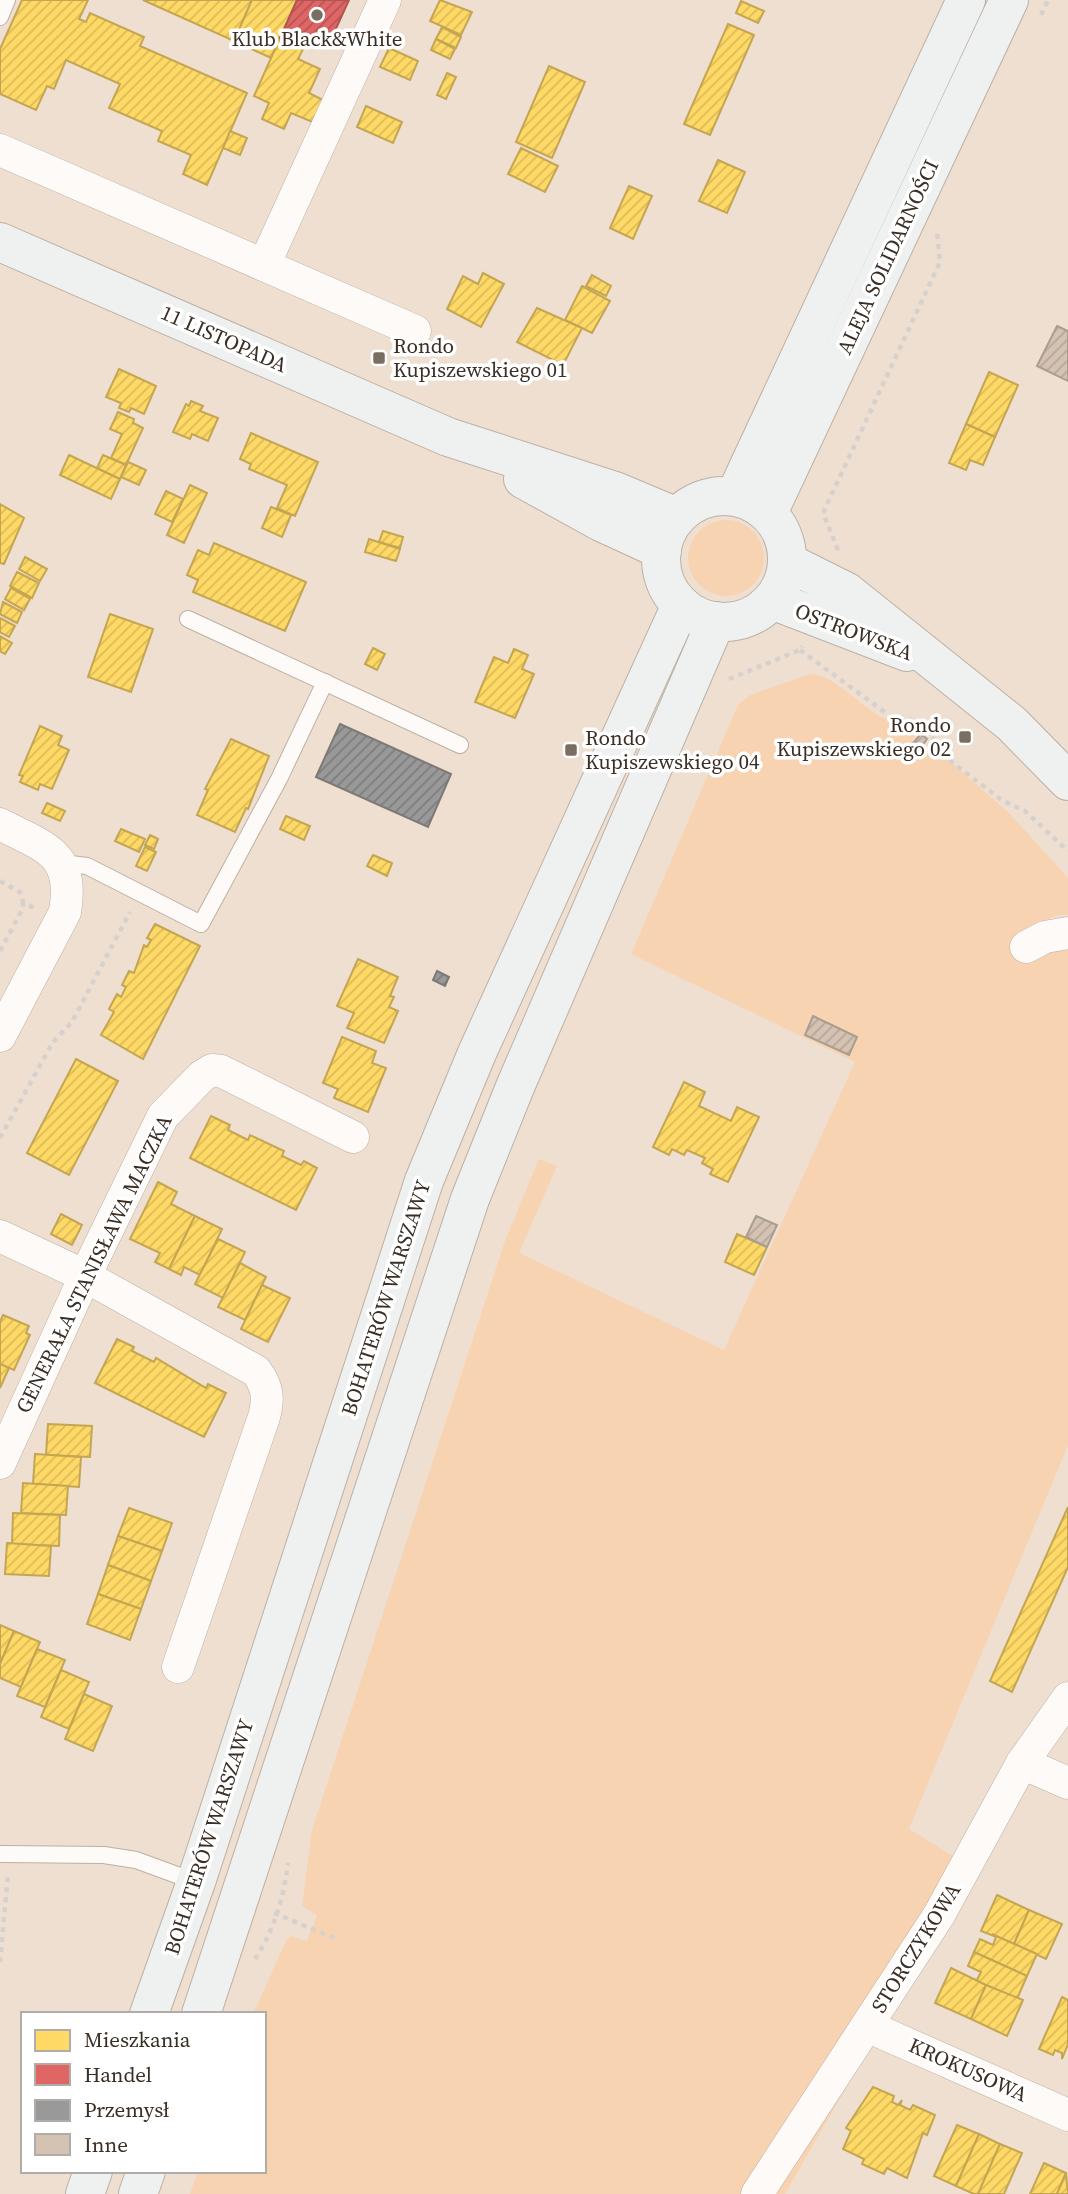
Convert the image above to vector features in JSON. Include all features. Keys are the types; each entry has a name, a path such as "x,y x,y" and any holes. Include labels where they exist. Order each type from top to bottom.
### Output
{"main road":[{"name":"ALEJA SOLIDARNOŚCI","path":"735,496 966,0"},
{"name":"ALEJA SOLIDARNOŚCI","path":"768,513 1022,12"},
{"name":"11 LISTOPADA","path":"0,242 448,437 601,522 669,533"},
{"path":"735,496 753,502 768,513 786,544 787,562 783,582 772,600 756,613 737,621 716,621 697,616 681,605 666,579 669,533 703,499 735,496"},
{"name":"OSTROWSKA","path":"787,562 847,592 1012,724 1068,781"},
{"name":"OSTROWSKA","path":"772,600 808,634 936,663"},
{"name":"BOHATERÓW WARSZAWY","path":"150,2012 196,1882 424,1181 477,1053 681,605"},
{"path":"202,2012 470,1199 514,1087 716,621"},
{"path":"85,2194 92,2173"},
{"path":"138,2194 145,2173"}],"street":[{"path":"264,265 385,0"},
{"path":"0,150 415,331"},
{"path":"0,824 50,850 62,863 68,892 60,921 0,1036"},
{"path":"1026,947 1045,937 1068,933"},
{"name":"GENERAŁA STANISŁAWA MACZKA","path":"0,1463 85,1276 163,1116 202,1076 212,1070 221,1071 353,1137"},
{"path":"0,1236 85,1276 256,1371 265,1382 268,1403 264,1417 178,1668"},
{"name":"STORCZYKOWA","path":"757,2194 939,1915 1022,1763 1068,1698"},
{"path":"1022,1763 1068,1783"},
{"name":"KROKUSOWA","path":"867,2026 1068,2115"}],"lane":[{"path":"0,18 7,0"},
{"path":"188,619 460,745"},
{"path":"62,863 87,866 201,924 279,779 325,682"},
{"path":"5,1854 114,1856 136,1860 196,1882"}],"path":[{"path":"1022,12 1048,0"},
{"path":"832,583 843,561 822,513 940,262 937,228"},
{"path":"726,685 730,676 808,634 891,716 909,719 935,740 940,753 1003,801 1025,811 1068,851"},
{"path":"0,881 20,892 23,902 23,908 0,951"},
{"path":"0,1138 53,1042 72,1022 141,893"},
{"path":"23,902 60,921"},
{"path":"0,1962 5,1854"},
{"path":"252,1965 266,1943 276,1914 286,1884 288,1859"},
{"path":"241,1899 334,1938"}],"shaded area":[{"path":"726,520 741,523 753,531 761,543 764,558 761,573 753,585 741,593 726,596 711,593 699,585 691,573 688,558 691,543 699,531 711,523"},
{"path":"810,674 835,683 879,715 904,722 917,734 912,740 923,750 929,743 1008,812 1068,878 1068,915 1058,915 1033,926 1068,947 1068,1445 909,1829 972,1868 785,2194 190,2194 197,2173 266,2173 266,2012 254,2012 287,1939 290,1936 307,1941 317,1915 302,1906 312,1830 505,1241 539,1159 557,1166 519,1253 724,1350 855,1062 631,954 738,705 750,695"}],"building: Mieszkania":[{"path":"22,0 88,0 79,19 86,22 90,13 144,37 140,46 247,93 207,185 183,174 191,155 158,141 162,131 109,108 120,84 66,60 54,89 47,86 36,110 0,94 0,49"},
{"path":"143,0 252,0 234,41"},
{"path":"252,0 297,0 271,58 234,41"},
{"path":"440,0 472,12 461,35 430,21"},
{"path":"741,1 764,11 758,23 736,13"},
{"path":"728,24 754,35 710,135 684,124"},
{"path":"442,27 461,37 456,48 436,39"},
{"path":"280,38 303,49 298,59 320,69 309,93 325,101 315,123 291,113 284,129 262,119 269,103 254,96"},
{"path":"436,39 455,49 450,59 431,50"},
{"path":"389,48 418,61 410,80 380,67"},
{"path":"549,66 585,82 552,158 516,142"},
{"path":"447,73 456,77 446,99 437,95"},
{"path":"366,106 402,122 393,143 357,127"},
{"path":"230,131 247,138 240,155 223,148"},
{"path":"521,148 558,166 545,192 508,174"},
{"path":"718,160 745,172 727,213 699,201"},
{"path":"629,186 652,196 633,239 610,228"},
{"path":"483,273 504,284 481,327 447,309 463,276 478,284"},
{"path":"592,275 611,286 606,296 586,286"},
{"path":"582,286 610,301 592,333 565,320"},
{"path":"537,308 582,328 563,365 517,342"},
{"path":"119,369 156,386 144,414 131,408 129,412 119,408 121,403 106,397"},
{"path":"989,372 1018,385 995,437 966,424"},
{"path":"191,401 203,406 200,411 218,418 208,441 192,434 190,439 173,432 186,404 189,406"},
{"path":"118,412 134,419 133,423 143,428 126,465 111,458 122,434 110,429"},
{"path":"966,424 995,437 983,465 970,460 966,470 949,463"},
{"path":"251,433 318,462 295,516 277,508 287,485 249,469 251,464 240,459"},
{"path":"69,455 120,479 111,499 60,475"},
{"path":"103,455 126,465 120,479 97,468"},
{"path":"128,462 146,470 139,485 121,477"},
{"path":"190,485 207,493 184,543 167,535"},
{"path":"166,491 183,499 172,522 155,514"},
{"path":"0,504 24,518 4,564 0,563"},
{"path":"271,507 291,515 282,537 262,528"},
{"path":"383,531 403,537 400,548 379,542"},
{"path":"369,539 400,549 396,561 365,552"},
{"path":"214,543 306,582 285,631 193,592 198,580 187,575 198,550 209,555"},
{"path":"25,557 47,569 40,581 19,569"},
{"path":"17,572 39,583 32,598 10,586"},
{"path":"11,588 30,599 24,610 5,599"},
{"path":"3,602 22,612 17,623 0,614"},
{"path":"110,614 153,629 131,692 88,677"},
{"path":"0,618 15,626 9,637 0,632"},
{"path":"0,636 12,643 5,654 0,651"},
{"path":"373,648 385,654 377,670 365,664"},
{"path":"514,649 528,655 522,669 534,674 515,718 475,702 494,657 508,663"},
{"path":"40,726 62,736 58,745 69,750 52,789 40,784 38,790 20,782 23,776 19,775"},
{"path":"231,739 269,756 248,809 246,808 235,832 197,815 208,790 205,789"},
{"path":"47,803 65,811 60,821 42,813"},
{"path":"286,816 310,826 304,840 280,829"},
{"path":"121,829 145,839 139,852 115,841"},
{"path":"150,835 158,839 154,849 145,845"},
{"path":"145,847 156,852 147,871 136,866"},
{"path":"373,855 392,863 387,876 367,866"},
{"path":"155,924 200,946 143,1059 101,1035 114,1012 109,1009 117,994 121,997 126,987 122,985 129,971 134,973 144,945 147,947 151,940 147,938"},
{"path":"358,959 398,977 390,996 394,997 389,1007 398,1011 384,1043 347,1028 354,1013 337,1006"},
{"path":"342,1037 376,1051 372,1063 386,1068 368,1112 334,1098 338,1089 323,1083"},
{"path":"76,1059 118,1081 69,1175 27,1153"},
{"path":"684,1082 705,1092 699,1106 731,1121 737,1107 759,1117 728,1182 710,1174 713,1169 702,1163 705,1158 687,1150 684,1155 672,1149 669,1155 653,1147"},
{"path":"211,1116 230,1125 228,1130 248,1140 250,1135 284,1151 282,1156 301,1165 304,1161 317,1168 296,1210 190,1158"},
{"path":"158,1182 177,1192 171,1204 195,1216 169,1269 155,1262 160,1253 130,1239"},
{"path":"61,1214 82,1225 72,1245 51,1234"},
{"path":"195,1216 222,1229 200,1275 184,1267 181,1275 169,1269"},
{"path":"737,1234 767,1247 754,1275 725,1262"},
{"path":"218,1239 245,1252 223,1298 195,1284"},
{"path":"240,1263 266,1277 245,1320 218,1307"},
{"path":"262,1285 290,1298 268,1342 241,1329"},
{"path":"3,1315 29,1326 26,1333 30,1335 14,1370 0,1364 0,1322"},
{"path":"117,1339 134,1347 132,1351 154,1362 156,1358 206,1388 208,1384 226,1393 204,1437 95,1383"},
{"path":"0,1364 9,1368 0,1388"},
{"path":"48,1424 92,1426 90,1457 46,1455"},
{"path":"35,1454 81,1457 79,1487 33,1484"},
{"path":"23,1483 68,1486 66,1515 21,1513"},
{"path":"1068,1507 1068,1567 1012,1692 990,1681"},
{"path":"129,1508 172,1523 162,1551 118,1536"},
{"path":"13,1513 60,1515 59,1546 12,1544"},
{"path":"118,1536 162,1551 151,1581 108,1565"},
{"path":"7,1543 51,1546 49,1576 5,1574"},
{"path":"108,1565 151,1581 141,1609 98,1594"},
{"path":"98,1594 141,1609 130,1640 87,1624"},
{"path":"0,1625 14,1631 0,1664"},
{"path":"14,1631 40,1642 21,1687 0,1678 0,1664"},
{"path":"37,1649 65,1660 45,1707 17,1696"},
{"path":"61,1670 89,1682 69,1729 41,1717"},
{"path":"84,1694 112,1706 93,1751 65,1739"},
{"path":"997,1895 1029,1910 1014,1944 981,1931"},
{"path":"1029,1910 1062,1924 1046,1959 1014,1944"},
{"path":"992,1934 1037,1954 1027,1976 974,1952 980,1939 993,1945 996,1937"},
{"path":"974,1952 1027,1976 1017,1999 972,1979 977,1980 981,1972 968,1966"},
{"path":"951,1968 986,1985 971,2019 935,2003"},
{"path":"986,1985 1023,2000 1007,2036 971,2019"},
{"path":"1062,1997 1068,2000 1068,2044 1062,2059 1062,2053 1055,2050 1053,2055 1039,2049"},
{"path":"873,2087 894,2096 892,2102 898,2105 902,2100 900,2105 910,2110 913,2105 935,2115 927,2135 923,2133 907,2178 887,2168 884,2174 862,2164 864,2159 843,2149 851,2131 846,2128"},
{"path":"957,2125 979,2134 956,2186 934,2176"},
{"path":"979,2134 1000,2144 978,2194 974,2194 956,2186"},
{"path":"1000,2144 1022,2153 1004,2194 978,2194"},
{"path":"1044,2163 1066,2173 1057,2194 1030,2194"},
{"path":"1066,2173 1068,2194 1057,2194"}],"building: Handel":[{"name":"Klub Black&White","path":"297,0 349,0 329,44 298,30 291,43 280,38"}],"building: Przemysł":[{"path":"340,724 451,774 428,827 316,777"},
{"path":"437,971 449,977 445,986 433,980"}],"building: Inne":[{"path":"1057,326 1068,331 1068,381 1037,366"},
{"path":"921,734 927,739 920,749 913,743"},
{"path":"813,1016 857,1037 849,1055 805,1035"},
{"path":"756,1216 777,1225 767,1247 746,1237"}],"place":[{"name":"Klub Black&White","path":"317,15"},
{"name":"Rondo Kupiszewskiego 01","path":"379,358"},
{"name":"Rondo Kupiszewskiego 02","path":"965,737"},
{"name":"Rondo Kupiszewskiego 04","path":"571,750"}]}
